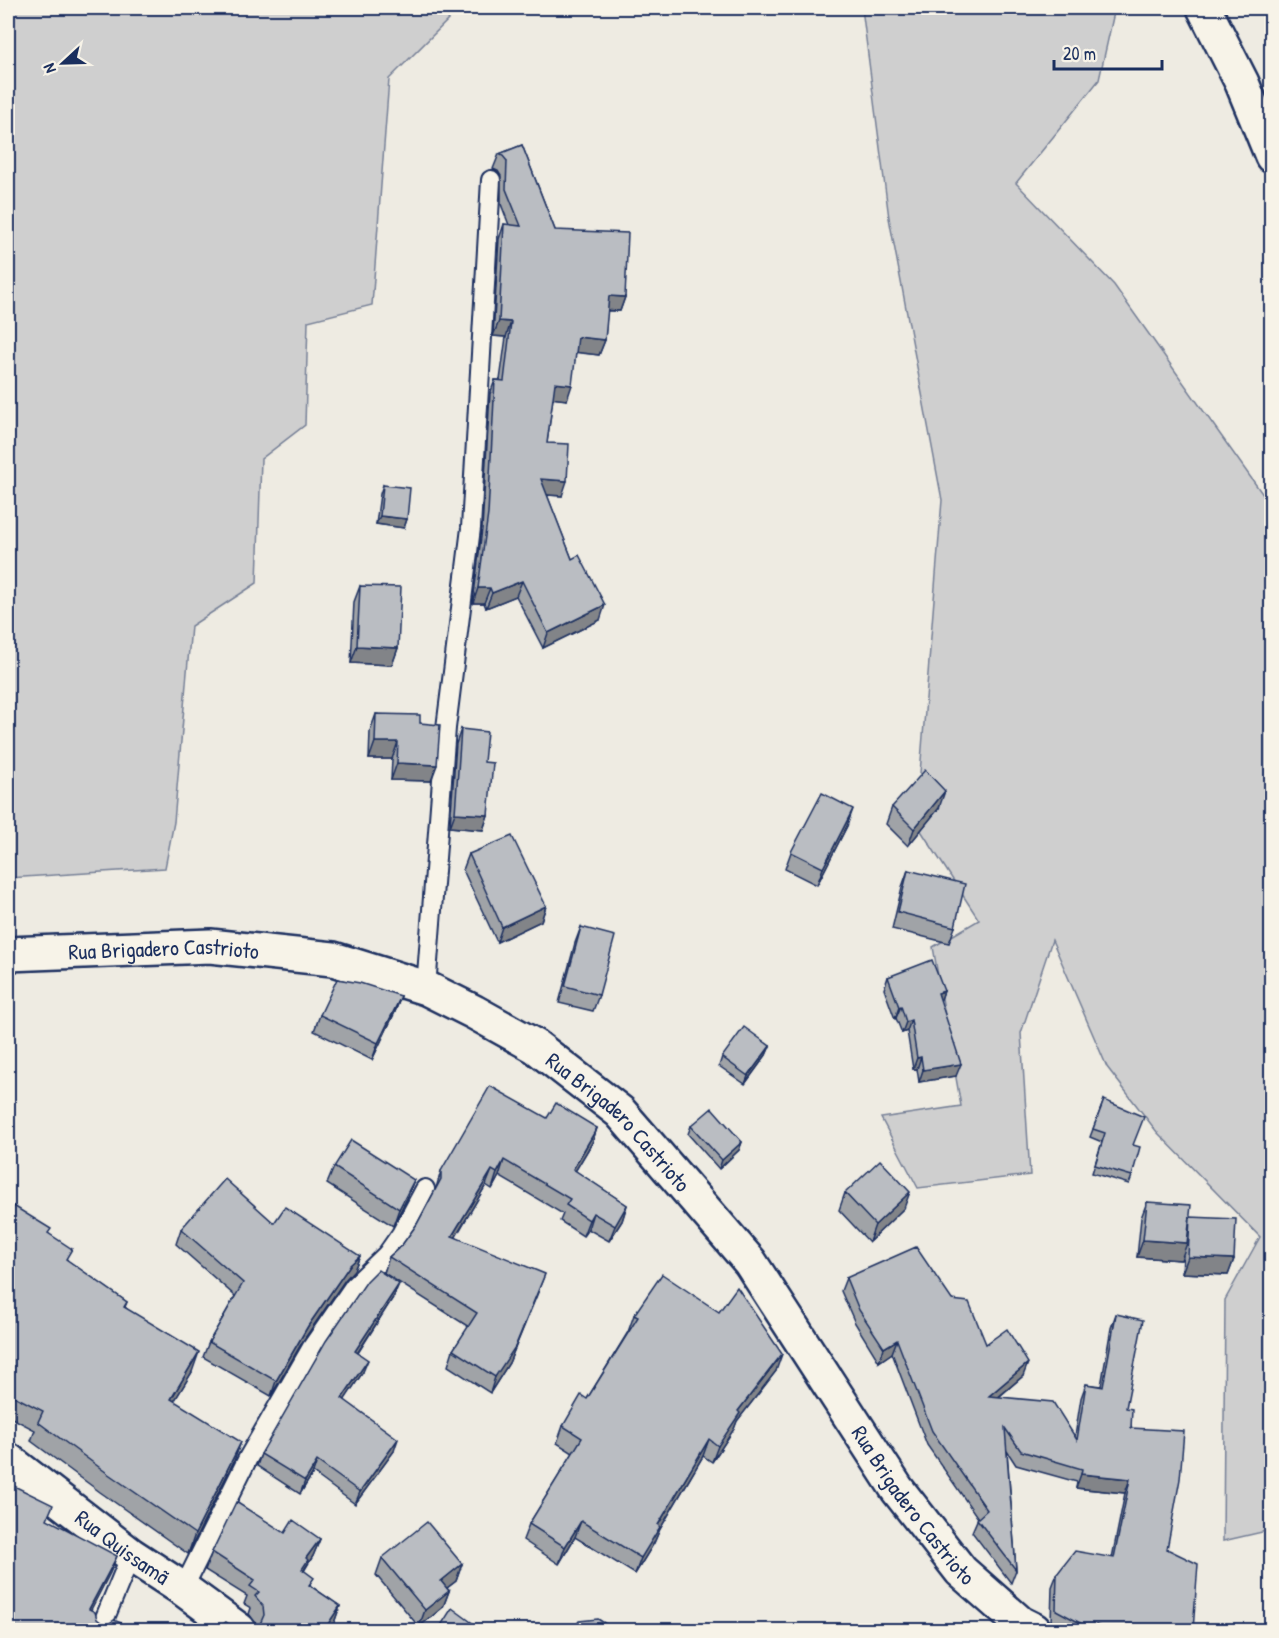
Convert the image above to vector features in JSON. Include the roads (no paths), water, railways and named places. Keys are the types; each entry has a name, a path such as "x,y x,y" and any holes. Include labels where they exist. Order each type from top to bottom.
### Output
{"street":[{"path":"1204,8 1242,83 1272,156"},
{"name":"Rua Brigadero Castrioto","path":"8,954 210,946 333,959 426,988 536,1046 620,1112 750,1263 897,1489 961,1571 1020,1623 1034,1630"},
{"name":"Rua Quissamã","path":"8,1460 131,1555 239,1630"}],"lane":[{"path":"426,988 446,728 471,528 490,180"},
{"path":"183,1589 248,1458 312,1347 354,1287 387,1254 401,1234 425,1189"},
{"path":"100,1630 131,1555"}]}
